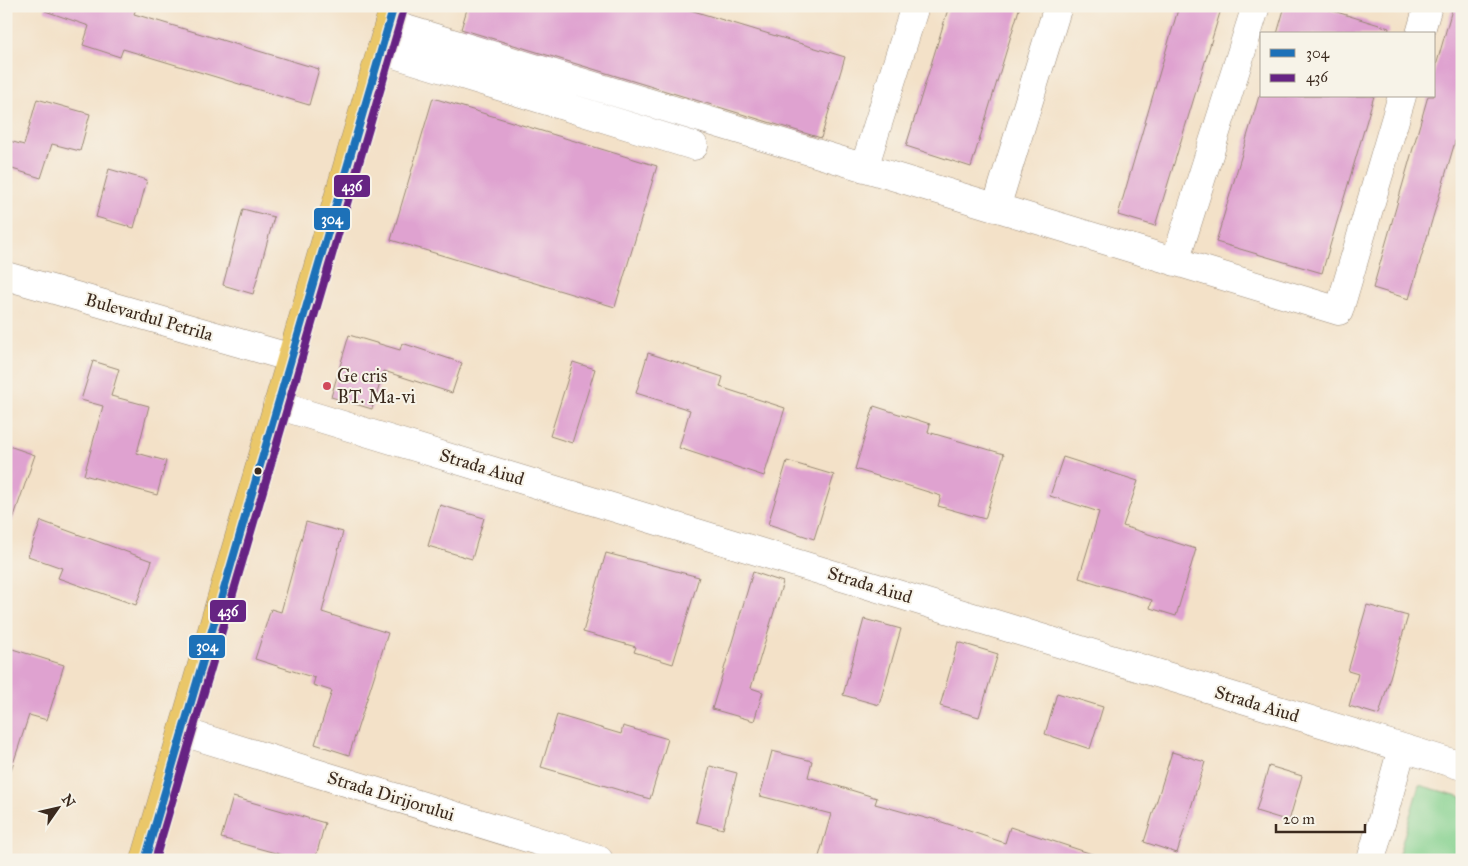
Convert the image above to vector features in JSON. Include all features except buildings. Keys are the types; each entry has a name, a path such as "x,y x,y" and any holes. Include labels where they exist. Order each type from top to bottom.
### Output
{"main road":[{"path":"145,860 391,15"}],"street":[{"path":"864,168 914,6"},
{"path":"996,208 1058,6"},
{"path":"1175,262 1256,6"},
{"path":"1421,32 1428,6"},
{"path":"391,15 864,168 1339,311 1401,98"},
{"path":"381,50 694,146"},
{"name":"Bulevardul Petrila","path":"6,276 292,358"},
{"name":"Strada Aiud","path":"277,405 1462,766"},
{"name":"Strada Dirijorului","path":"183,732 599,860"},
{"path":"1371,860 1402,748"}],"green space":[{"path":"1419,785 1462,797 1462,860 1397,860"}],"transit line":[{"name":"304","path":"145,860 394,6"},
{"name":"436","path":"155,860 404,9"}],"place":[{"name":"Ge cris BT. Ma-vi","path":"327,386"}]}
